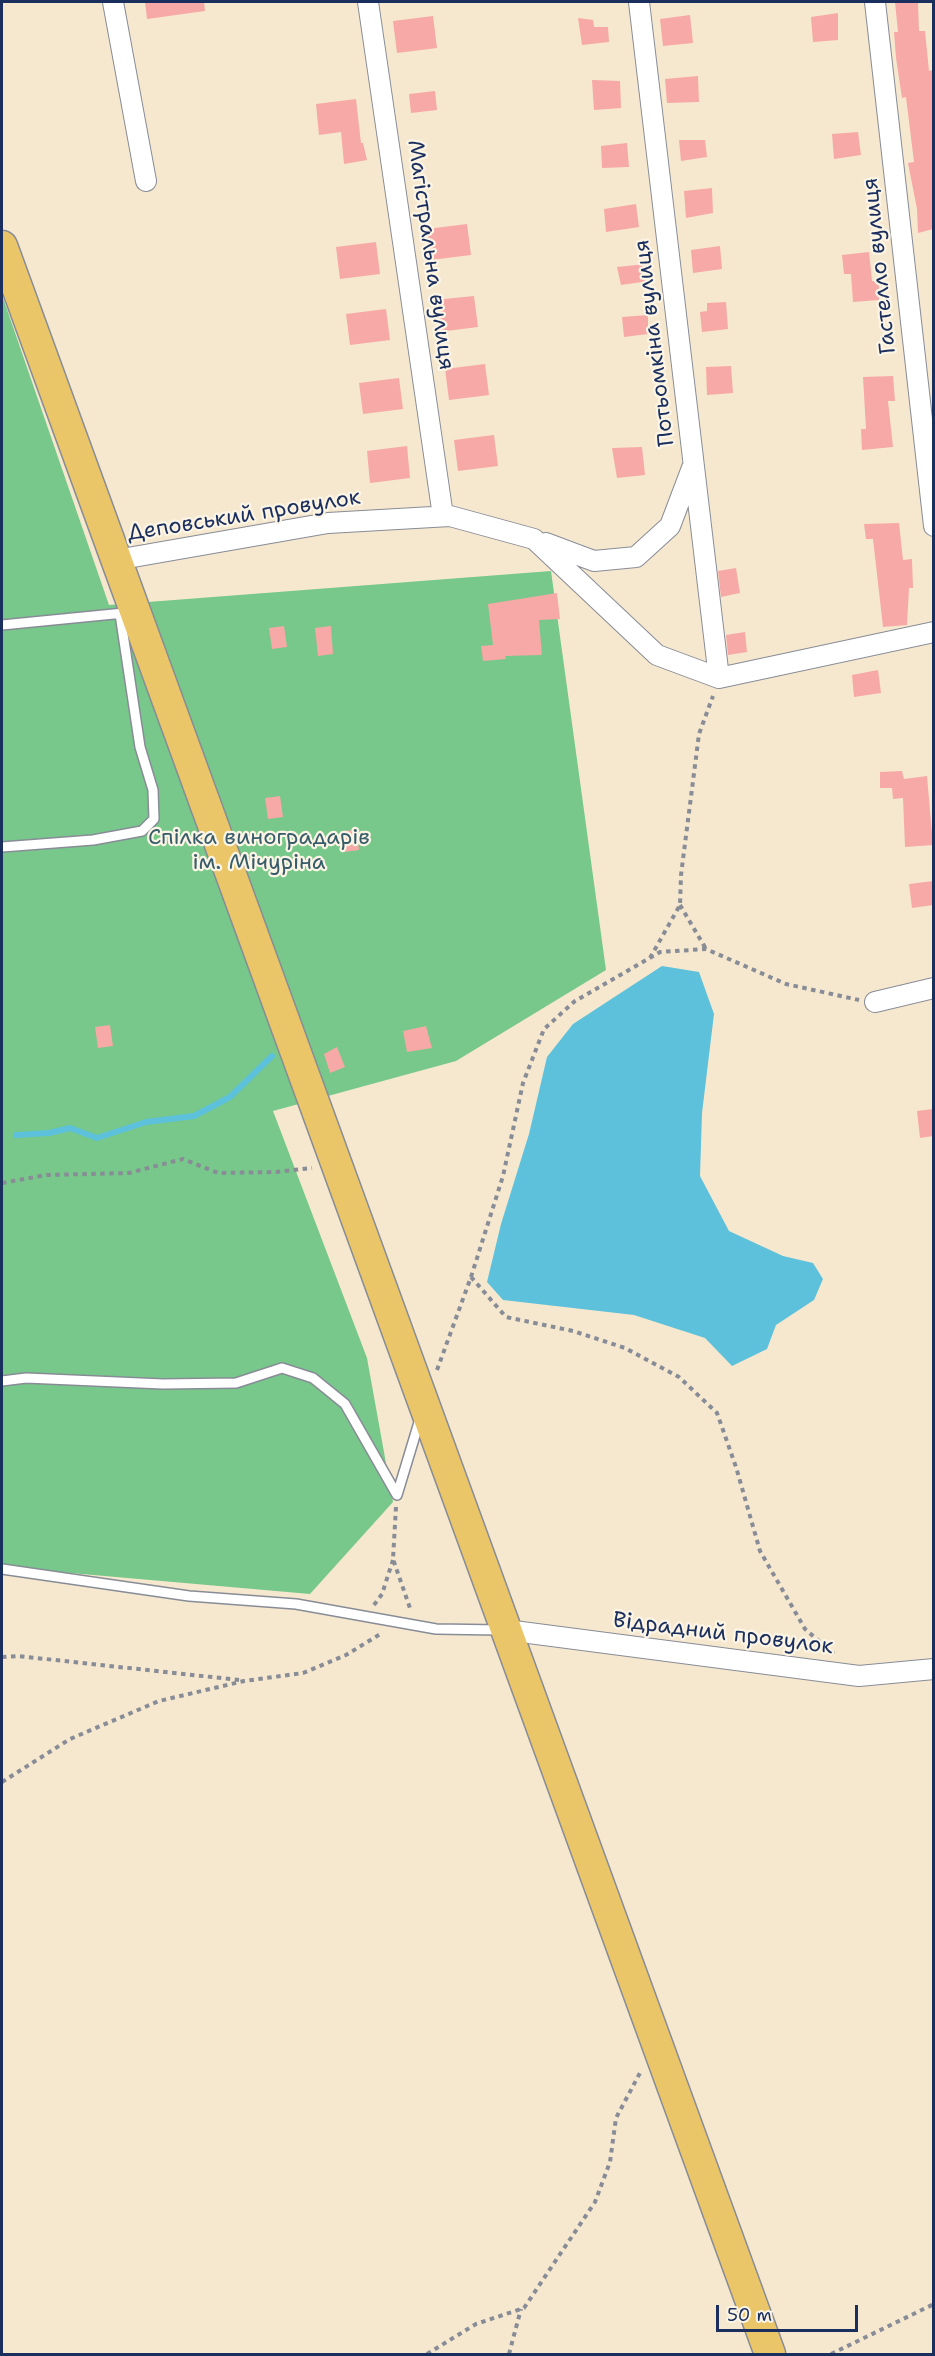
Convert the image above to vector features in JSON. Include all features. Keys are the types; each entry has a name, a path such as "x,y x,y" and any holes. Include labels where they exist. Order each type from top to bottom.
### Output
{"main road":[{"path":"2,246 116,560 128,613 337,1165 771,2355"}],"street":[{"path":"113,2 146,181"},
{"name":"Магістральна вулиця","path":"368,2 443,516"},
{"name":"Потьомкіна вулиця","path":"639,2 719,678"},
{"name":"Гастелло вулиця","path":"875,2 933,526"},
{"path":"534,539 594,561 636,557 670,526 693,466"},
{"name":"Деповський провулок","path":"116,560 328,523 443,516 534,539 657,655 719,678"},
{"path":"719,678 933,632"},
{"path":"875,1002 933,988"},
{"name":"Відрадний провулок","path":"506,1630 860,1676 933,1669"}],"lane":[{"path":"2,625 128,613 140,747 153,790 154,819 142,831 93,840 2,847"},
{"path":"2,1381 26,1378 237,1383 282,1368 313,1378 345,1404 397,1495"},
{"path":"397,1495 424,1406"},
{"path":"2,1569 189,1596 296,1604 436,1629 506,1630"}],"path":[{"path":"649,959 680,905 681,875 699,734 719,678"},
{"path":"680,905 706,949"},
{"path":"424,1406 471,1277 503,1176 523,1083 544,1029 575,1001 660,952 706,949 786,984 875,1002"},
{"path":"2,1183 46,1175 129,1173 183,1159 218,1173 276,1172 337,1165"},
{"path":"471,1277 506,1317 573,1331 625,1348 679,1377 717,1413 736,1467 760,1551 805,1629 860,1676"},
{"path":"367,1617 382,1594 393,1559 397,1495"},
{"path":"393,1559 416,1625"},
{"path":"2,1782 70,1739 159,1701 244,1681 303,1672 346,1655 398,1622"},
{"path":"2,1657 18,1656 244,1681"},
{"path":"509,2355 521,2309 576,2234 596,2202 610,2162 616,2118 633,2081 658,2047"},
{"path":"831,2355 933,2304"},
{"path":"427,2355 476,2324 521,2309"}],"green space":[{"name":"Спілка виноградарів ім. Мічуріна","path":"2,295 109,605 551,571 606,970 456,1061 273,1111 367,1358 393,1502 310,1594 2,1567"}],"water":[{"path":"662,966 699,972 714,1014 702,1113 700,1176 729,1231 783,1256 813,1263 823,1279 814,1300 776,1325 767,1349 732,1366 705,1338 634,1315 503,1300 487,1282 501,1224 529,1134 547,1057 573,1024"}],"building":[{"path":"145,2 204,2 205,11 147,19"},
{"path":"895,2 918,2 919,31 925,31 929,71 933,70 933,229 918,233 917,209 908,163 914,162 906,97 902,98 896,58 894,32 898,32"},
{"path":"838,13 838,40 813,42 811,17"},
{"path":"690,15 693,43 663,46 660,19"},
{"path":"433,16 437,48 397,53 393,21"},
{"path":"578,18 593,20 594,27 608,27 609,42 582,45"},
{"path":"698,76 699,102 667,103 665,79"},
{"path":"592,80 620,81 621,108 594,110"},
{"path":"435,91 437,110 411,113 409,94"},
{"path":"356,99 361,143 363,143 367,160 344,164 341,132 319,135 316,104"},
{"path":"858,132 861,155 834,159 832,134"},
{"path":"679,140 705,140 707,157 681,161"},
{"path":"627,143 629,167 602,168 601,146"},
{"path":"712,188 713,213 686,218 684,191"},
{"path":"636,204 639,227 606,232 604,209"},
{"path":"467,224 471,255 431,260 427,229"},
{"path":"376,242 380,274 340,279 336,247"},
{"path":"720,246 722,269 693,273 691,250"},
{"path":"869,252 872,281 879,281 879,300 853,302 851,274 844,274 842,255"},
{"path":"646,264 649,281 621,285 617,267"},
{"path":"474,296 478,327 438,332 434,300"},
{"path":"726,302 728,329 702,332 700,312 707,311 707,303"},
{"path":"386,309 390,340 350,345 346,314"},
{"path":"648,315 648,334 624,337 622,317"},
{"path":"485,364 489,395 449,400 445,369"},
{"path":"731,366 733,393 707,395 706,367"},
{"path":"893,376 895,401 888,401 893,447 862,450 861,429 866,429 863,377"},
{"path":"399,378 403,409 363,414 359,383"},
{"path":"494,435 498,466 458,471 454,440"},
{"path":"407,446 410,478 370,483 367,451"},
{"path":"642,447 645,475 617,478 612,448"},
{"path":"899,523 903,560 912,559 913,588 909,588 907,625 883,627 873,539 866,539 864,524"},
{"path":"736,568 740,593 721,597 718,571"},
{"path":"557,593 560,619 539,620 542,655 505,656 506,659 483,661 481,646 493,645 488,604"},
{"path":"284,626 287,647 272,649 269,628"},
{"path":"331,626 333,654 318,656 315,628"},
{"path":"745,632 747,652 728,655 726,635"},
{"path":"878,670 881,693 854,697 852,675"},
{"path":"902,771 904,779 927,776 933,845 905,847 903,798 893,799 892,788 880,788 880,772"},
{"path":"280,796 283,817 268,819 265,798"},
{"path":"357,830 359,850 344,852 341,831"},
{"path":"933,881 933,905 912,908 909,884"},
{"path":"110,1025 113,1046 98,1048 95,1027"},
{"path":"426,1026 432,1048 407,1052 403,1031"},
{"path":"337,1047 345,1067 330,1073 324,1054"},
{"path":"933,1109 933,1136 920,1138 917,1111"}],"waterway":[{"path":"16,1135 49,1133 70,1128 97,1138 146,1122 194,1116 230,1097 272,1056"}]}
